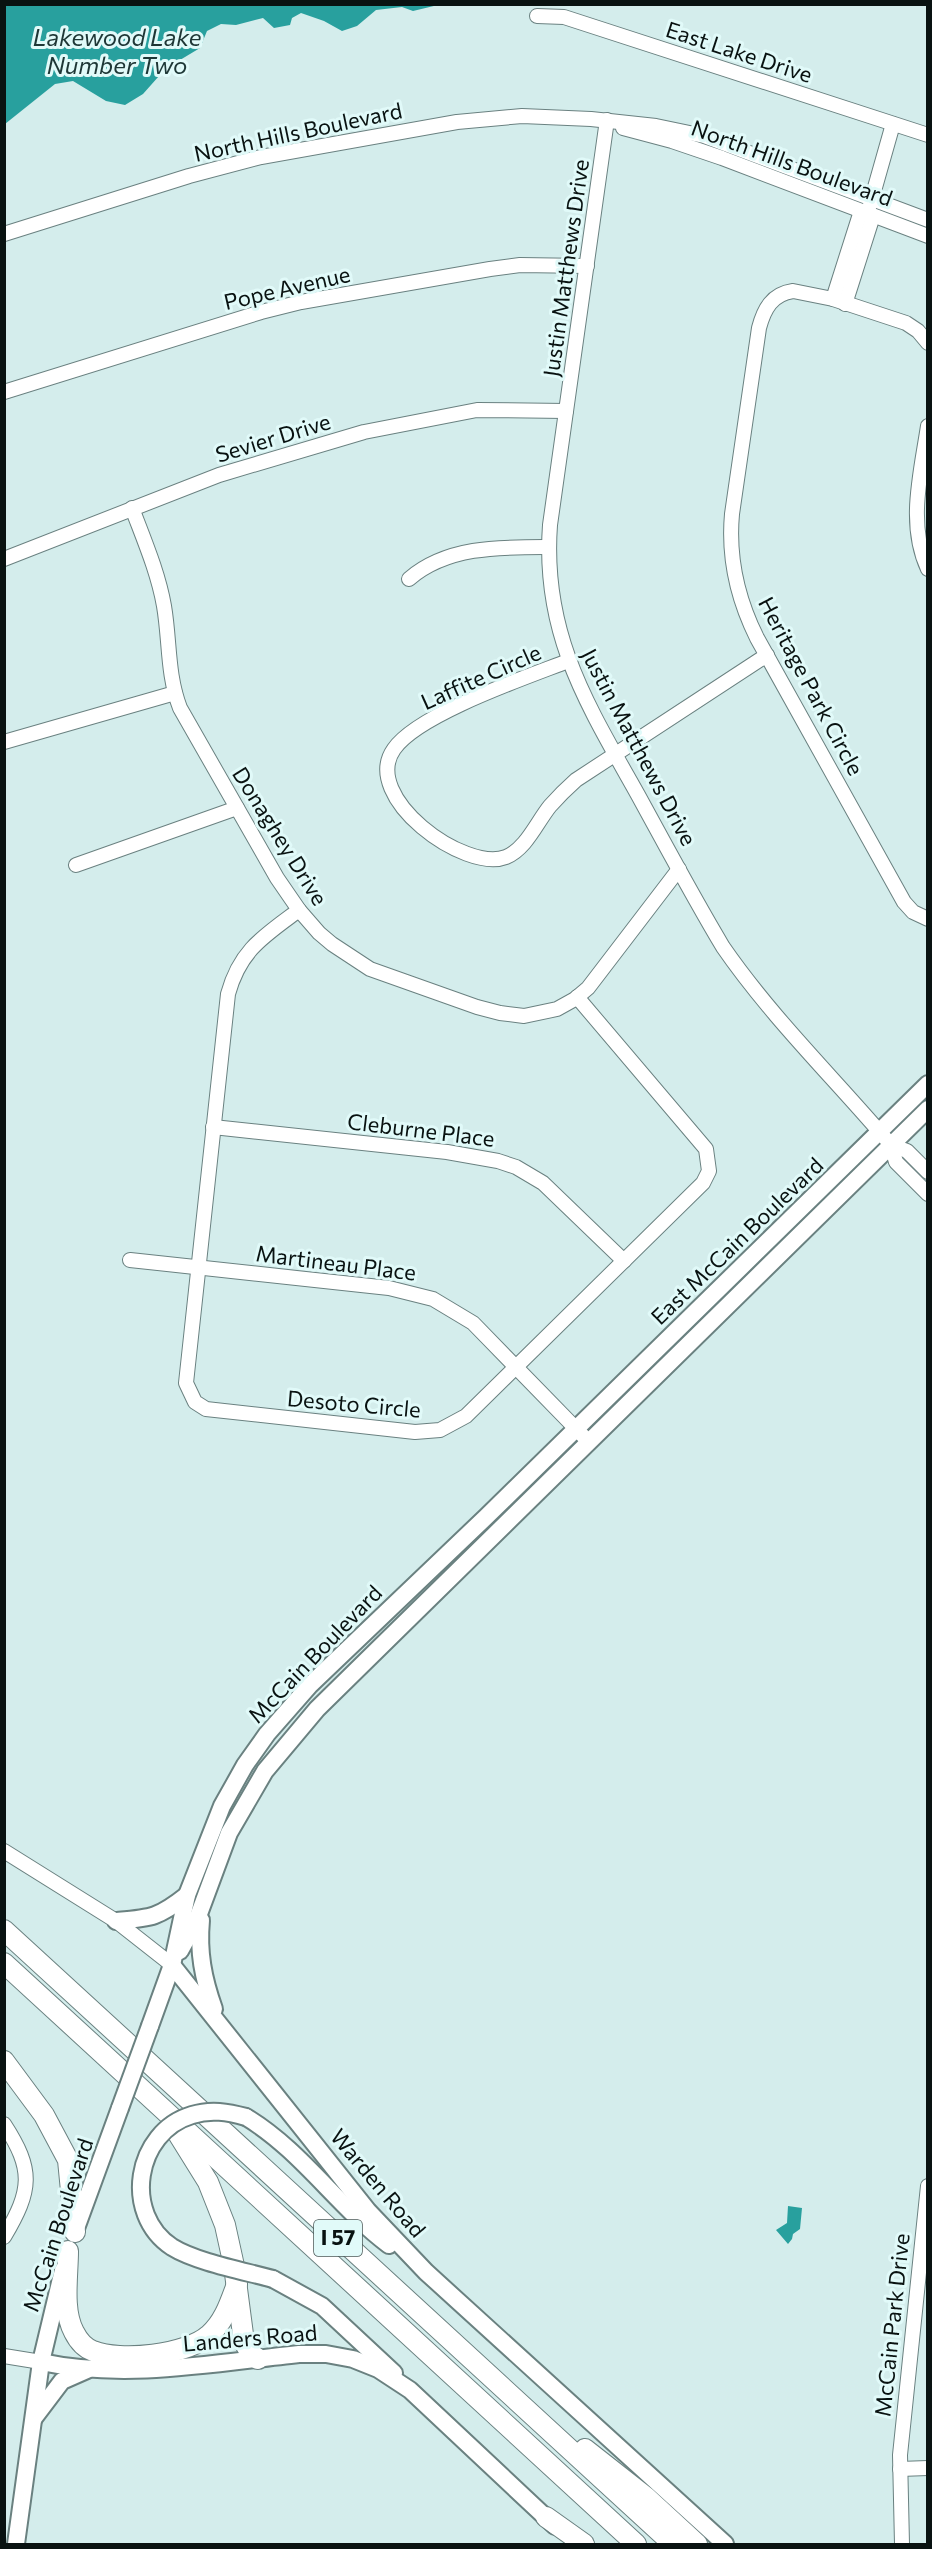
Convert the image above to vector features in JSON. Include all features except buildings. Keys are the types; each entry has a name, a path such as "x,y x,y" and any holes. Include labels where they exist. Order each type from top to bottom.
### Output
{"highway":[{"name":"I 57","path":"4,1930 673,2544"},
{"name":"I 57","path":"4,1963 636,2544"},
{"path":"4,2061 44,2115 68,2160 75,2232"},
{"path":"163,2109 216,2199 229,2242 244,2342 251,2354 258,2359"},
{"path":"68,2251 68,2317 72,2330 92,2351 101,2353 149,2354 184,2349 200,2342 226,2314 237,2284"},
{"path":"486,2374 617,2473 697,2544"},
{"path":"546,2517 584,2544"}],"main road":[{"name":"East McCain Boulevard","path":"588,1441 886,1138 927,1084"},
{"name":"East McCain Boulevard","path":"576,1429 886,1138 927,1109"},
{"name":"McCain Boulevard","path":"172,1965 187,1895 212,1828 233,1784 284,1713 310,1685 576,1429"},
{"name":"McCain Boulevard","path":"16,2544 41,2362 68,2251 172,1965 202,1906 229,1833 265,1771 322,1703 588,1441"},
{"path":"116,1921 149,1918 162,1914 187,1895"},
{"path":"202,1906 199,1939 201,1971 219,2024"},
{"name":"Warden Road","path":"172,1965 368,2211 426,2272 725,2544"},
{"path":"410,2390 376,2354 322,2307 273,2279 189,2255 172,2247 158,2235 147,2220 142,2204 141,2179 144,2163 162,2133 193,2114 215,2111 246,2117 264,2128 377,2236 426,2272"},
{"name":"Landers Road","path":"41,2362 88,2369 137,2371 306,2354 339,2356 378,2369 410,2390 575,2544"},
{"path":"32,2421 62,2382 88,2369"}],"street":[{"name":"East Lake Drive","path":"537,16 564,17 927,135"},
{"name":"North Hills Boulevard","path":"4,234 189,176 294,150 492,117 556,116 656,126 704,136 927,236"},
{"name":"Justin Matthews Drive","path":"607,120 549,548 557,620 568,661 614,753 679,869 739,969 797,1039 886,1138"},
{"path":"839,301 893,124"},
{"name":"North Hills Boulevard","path":"868,209 927,220"},
{"name":"Pope Avenue","path":"4,392 250,315 301,302 490,268 520,265 587,266"},
{"name":"Heritage Park Circle","path":"927,343 918,331 906,323 807,292 787,292 765,307 759,328 732,514 731,542 735,582 741,603 767,655 904,902 913,912 927,919"},
{"name":"Sevier Drive","path":"4,559 219,475 398,424 477,410 566,411"},
{"path":"927,426 916,514 919,544 927,569"},
{"name":"Donaghey Drive","path":"132,508 160,587 170,674 175,693 196,736 277,878 298,910 332,944 370,969 477,1007 513,1015 537,1015 557,1009 588,988 679,869"},
{"path":"409,579 431,563 450,556 484,549 549,548"},
{"name":"Laffite Circle","path":"568,661 459,705 417,729 392,750 387,772 390,786 411,818 429,833 477,858 504,858 520,847 552,804 576,780 767,655"},
{"path":"4,742 175,693"},
{"path":"76,865 237,808"},
{"name":"Desoto Circle","path":"298,910 247,951 231,983 186,1383 195,1402 206,1409 431,1432 440,1430 466,1416 703,1183 709,1171 706,1149 577,997"},
{"name":"Cleburne Place","path":"213,1127 447,1152 498,1161 516,1167 543,1183 624,1261"},
{"path":"886,1138 907,1151 927,1172"},
{"path":"886,1138 896,1162 927,1194"},
{"name":"Martineau Place","path":"130,1260 416,1293 449,1307 473,1323 588,1441"},
{"name":"Warden Road","path":"4,1851 116,1921 172,1965"},
{"path":"4,2124 17,2144 25,2164 26,2183 21,2207 4,2236"},
{"name":"McCain Park Drive","path":"902,2544 900,2469 927,2186"},
{"name":"Landers Road","path":"4,2356 41,2362"},
{"path":"900,2469 927,2468"}],"water":[{"name":"Lakewood Lake Number Two","path":"5,4 438,5 413,11 402,7 376,10 357,26 342,31 324,21 301,13 292,18 290,25 274,28 263,18 236,25 221,24 207,31 200,48 180,60 159,76 143,94 125,105 106,101 73,81 55,84 5,124"},
{"path":"788,2206 802,2208 800,2229 793,2234 788,2244 776,2230 787,2223"}]}
